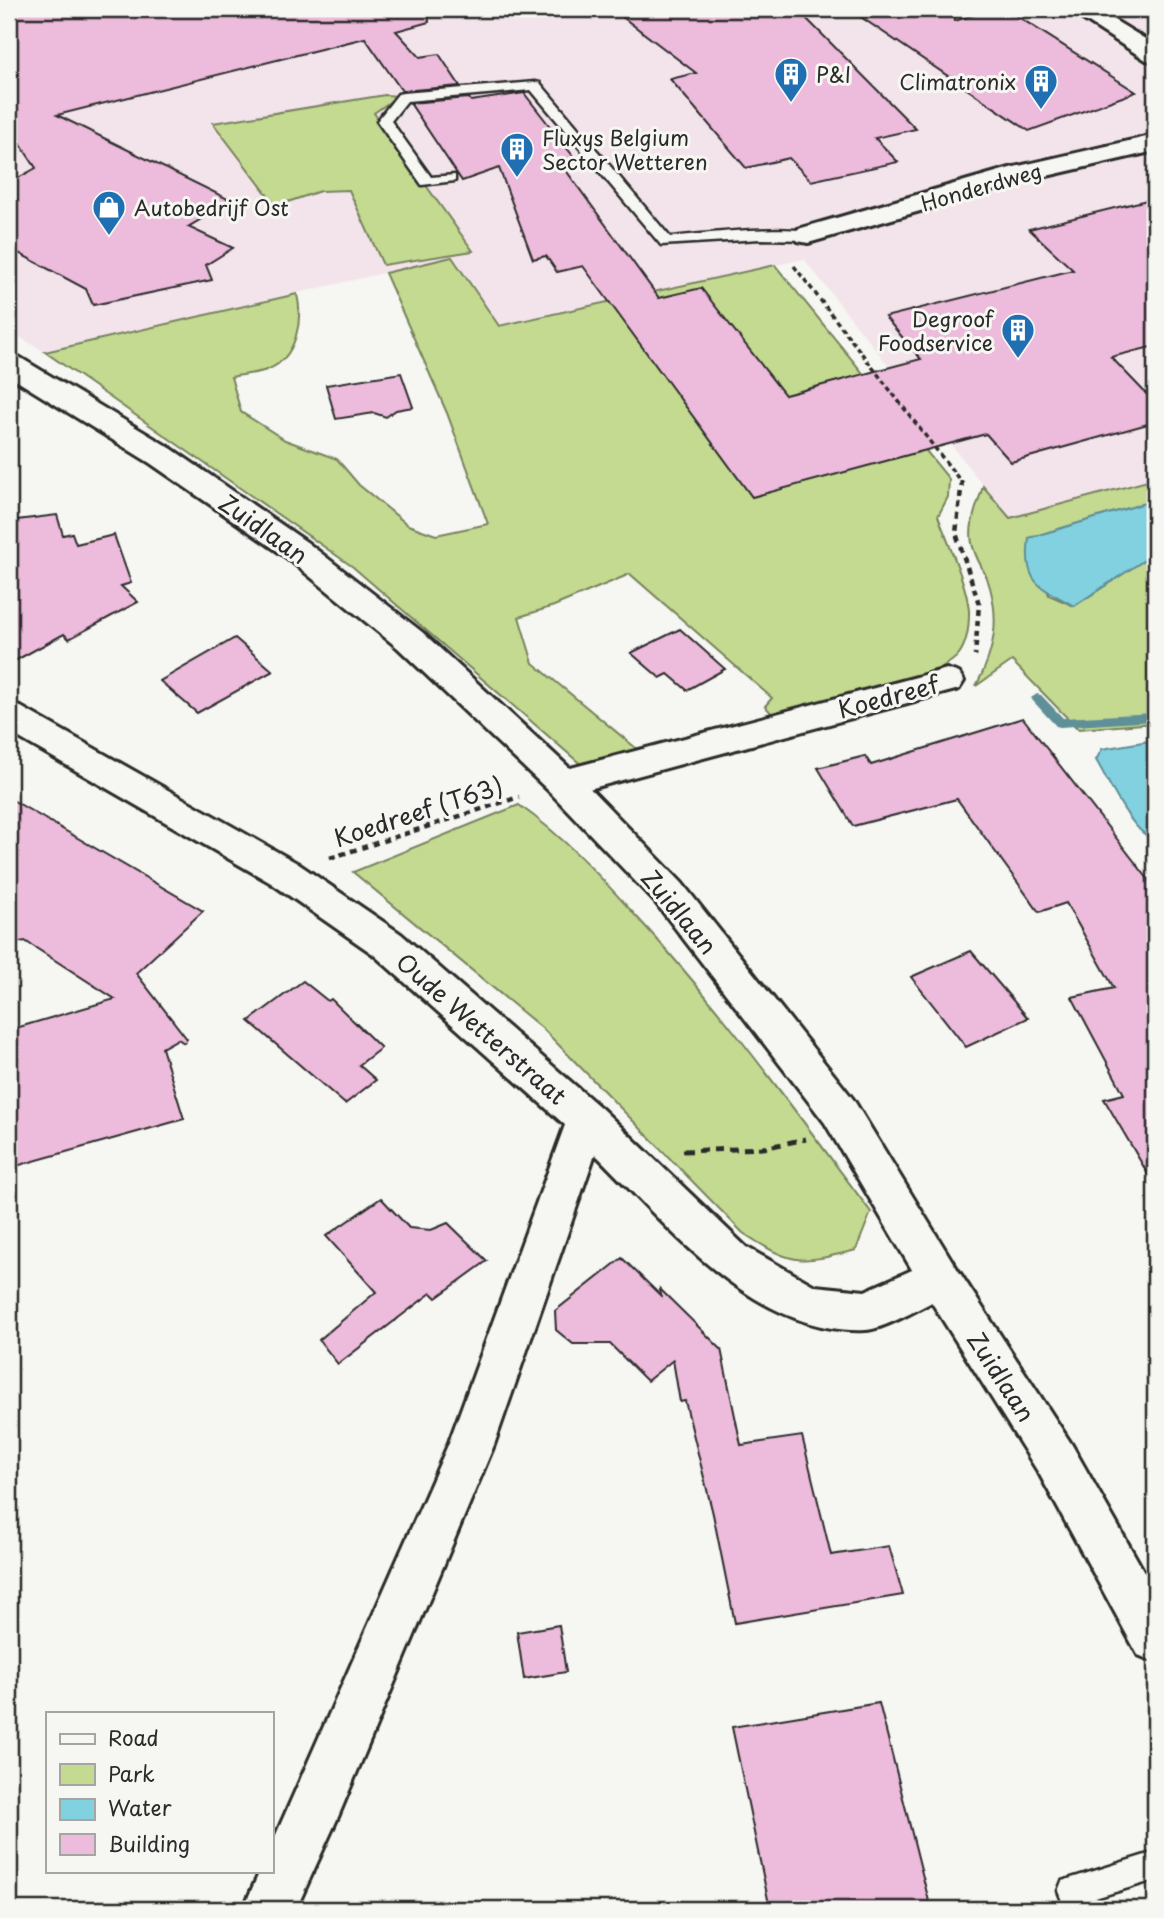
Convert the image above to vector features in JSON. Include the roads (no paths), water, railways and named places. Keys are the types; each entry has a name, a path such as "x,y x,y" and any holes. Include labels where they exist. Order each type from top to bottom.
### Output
{"street":[{"path":"1079,9 1155,55"},
{"name":"Honderdweg","path":"808,235 1019,174 1155,143"},
{"name":"Zuidlaan","path":"9,363 161,456 297,550 410,640 563,783 669,893 852,1131 939,1277 1056,1460 1155,1638"},
{"name":"Koedreef","path":"563,783 947,681"},
{"name":"Oude Wetterstraat","path":"9,716 284,873 387,944 587,1120 731,1260 808,1304 868,1311 939,1277"},
{"path":"269,1909 320,1798 471,1445 587,1120"}],"lane":[{"path":"450,178 427,182 384,121 403,97 535,86 666,242 761,234 808,235"},
{"path":"1072,1891 1155,1866"}],"water":[{"path":"1155,500 1155,553 1074,606 1036,582 1029,565 1029,538"},
{"path":"1155,740 1155,839 1147,836 1130,818 1096,760 1102,749"}],"waterway":[{"path":"1037,698 1060,723 1155,717"}],"place":[{"name":"P&I","path":"791,104"},
{"name":"Climatronix","path":"1041,111"},
{"name":"Fluxys Belgium Sector Wetteren","path":"517,179"},
{"name":"Autobedrijf Ost","path":"109,237"},
{"name":"Degroof Foodservice","path":"1018,360"}]}
